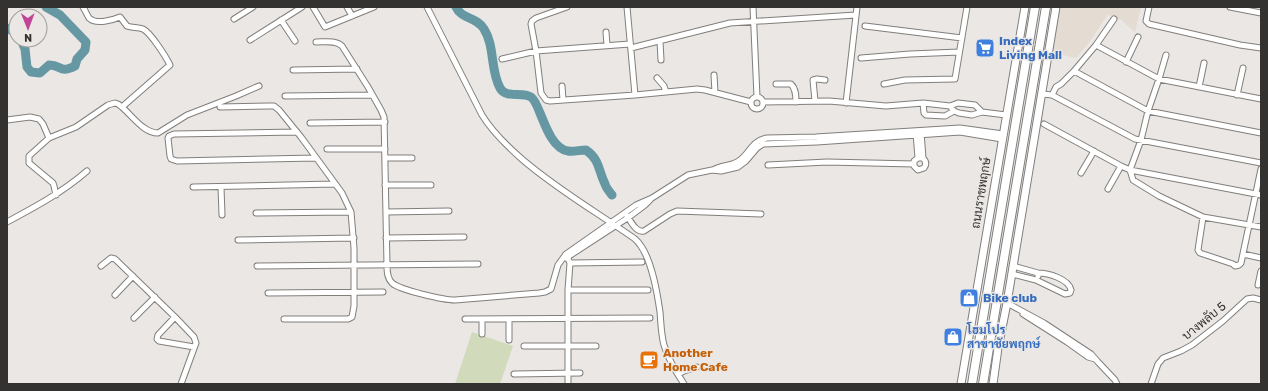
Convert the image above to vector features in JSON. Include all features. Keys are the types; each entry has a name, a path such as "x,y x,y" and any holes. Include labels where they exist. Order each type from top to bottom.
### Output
{"main road":[{"name":"ถนนราชพฤกษ์","path":"961,384 1025,7"},
{"name":"ถนนราชพฤกษ์","path":"972,384 1034,7"},
{"path":"984,384 1046,7"},
{"path":"993,384 1056,7"},
{"path":"989,384 994,358 998,348"}],"street":[{"path":"83,7 89,18 92,20 106,21 120,17 127,26 143,29 162,52 170,65 122,107"},
{"path":"234,19 253,7"},
{"path":"250,40 302,7"},
{"path":"313,7 325,27 374,7"},
{"path":"347,7 352,16"},
{"path":"427,7 476,103 491,129 516,154 546,180 635,239 646,252 658,298 664,346 684,384"},
{"path":"567,7 536,18 531,24 542,96 548,101 698,89 751,102 753,107 757,108 761,107 763,102"},
{"path":"627,7 635,95"},
{"path":"753,7 757,97"},
{"path":"846,102 857,7"},
{"path":"884,84 905,80 955,79 967,7"},
{"path":"1149,7 1146,21 1149,24 1240,45 1261,48"},
{"path":"1230,7 1261,13"},
{"path":"502,59 536,51 607,45 630,46 660,41 730,23 856,14"},
{"path":"1052,94 1096,45 1114,19"},
{"path":"281,20 295,41"},
{"path":"865,26 962,38"},
{"path":"606,32 607,45"},
{"path":"1126,62 1138,37"},
{"path":"660,41 661,60"},
{"path":"316,42 339,43 357,69 381,110 385,122 387,265 388,275 391,282 396,286 445,300 545,292 551,289 555,272 562,259 610,223 645,205 652,198 688,175 712,170 721,171 742,165 750,152 768,143 960,130 1003,136"},
{"path":"1096,45 1159,79 1261,99"},
{"path":"861,58 959,52"},
{"path":"1166,55 1148,111 1141,140 1130,170 1133,180 1159,196 1203,217 1261,228"},
{"path":"1199,87 1204,62"},
{"path":"1237,95 1243,68"},
{"path":"293,70 357,69"},
{"path":"1074,71 1148,111 1261,133"},
{"path":"714,75 715,92"},
{"path":"657,78 664,86 666,92"},
{"path":"815,101 813,80 825,80"},
{"path":"776,84 791,84 795,90 796,102"},
{"path":"56,195 53,184 29,163 30,153 49,138 76,127 108,105 115,103 122,107 146,130 158,133 187,115 259,86"},
{"path":"562,86 563,100"},
{"path":"1042,94 1052,94 1128,135 1141,140 1261,163"},
{"path":"285,96 372,95"},
{"path":"751,102 753,98 757,97"},
{"path":"757,97 761,98 763,102"},
{"path":"763,102 846,102 886,106 923,103 950,106 958,102 975,105 982,112"},
{"path":"923,103 924,113 926,115 945,116 954,111"},
{"path":"220,107 274,106 279,110 342,193 351,212 354,238 353,314 348,319 284,319"},
{"path":"950,106 954,111 959,113 972,115 982,112 1006,115"},
{"path":"7,120 30,118 39,119 43,124 49,138"},
{"path":"310,122 385,122"},
{"path":"1044,124 1130,170 1258,194"},
{"path":"297,132 174,134 168,138 170,156 171,159 177,161 316,158"},
{"path":"914,164 918,170 922,170 926,166 920,158 919,133"},
{"path":"327,149 385,149"},
{"path":"1081,173 1094,151"},
{"path":"385,158 412,158"},
{"path":"914,164 916,159 920,158"},
{"path":"768,165 827,162 914,164"},
{"path":"1108,189 1121,166"},
{"path":"1203,217 1198,250 1235,266 1239,265 1241,263 1258,194 1261,169"},
{"path":"7,222 56,195 87,171"},
{"path":"193,187 335,184"},
{"path":"385,185 430,185"},
{"path":"221,187 222,215"},
{"path":"386,212 449,211"},
{"path":"627,215 637,230 641,232 677,211 760,214"},
{"path":"256,213 351,212"},
{"path":"386,238 464,237"},
{"path":"238,240 354,238"},
{"path":"1243,254 1261,258"},
{"path":"567,255 570,264 568,290 568,384"},
{"path":"101,266 113,258 194,337 196,343 180,384"},
{"path":"570,264 642,262"},
{"path":"257,266 478,264"},
{"path":"1013,270 1049,274 1069,284 1071,290 1069,294 1065,294 1013,270"},
{"path":"1258,285 1261,271"},
{"path":"1036,280 1038,273"},
{"path":"115,296 133,276"},
{"path":"568,290 648,290"},
{"path":"268,293 384,292"},
{"path":"134,318 154,297"},
{"name":"บางพลับ 5","path":"1151,384 1158,364 1164,358 1192,345 1223,321 1246,299 1253,298 1261,300"},
{"path":"1007,303 1027,317 1053,331 1088,358 1095,359 1116,380 1117,384"},
{"path":"175,317 158,335 157,339 159,341 194,347"},
{"path":"465,319 650,318"},
{"path":"482,319 482,334"},
{"path":"509,319 509,340"},
{"path":"524,346 596,346"},
{"path":"678,374 697,367"},
{"path":"514,374 580,373"}],"shaded area":[{"path":"1059,7 1141,7 1135,32 1120,19 1117,20 1108,14 1091,40 1076,58 1051,52"}],"green space":[{"path":"472,332 513,346 500,384 455,384"}],"waterway":[{"path":"456,7 462,14 477,22 484,29 490,43 495,74 500,88 506,93 527,95 531,97 535,102 550,136 558,146 570,151 586,150 591,154 596,161 606,187 612,195"},
{"path":"25,48 27,67 31,72 40,73 49,65 63,69 75,66 77,59 85,50 86,42 60,15 48,8"}],"place":[{"name":"Index Living Mall","path":"985,48"},
{"name":"Bike club","path":"969,298"},
{"name":"โฮมโปร สาขาชัยพฤกษ์","path":"953,337"},
{"name":"Another Home Cafe","path":"649,360"}]}
